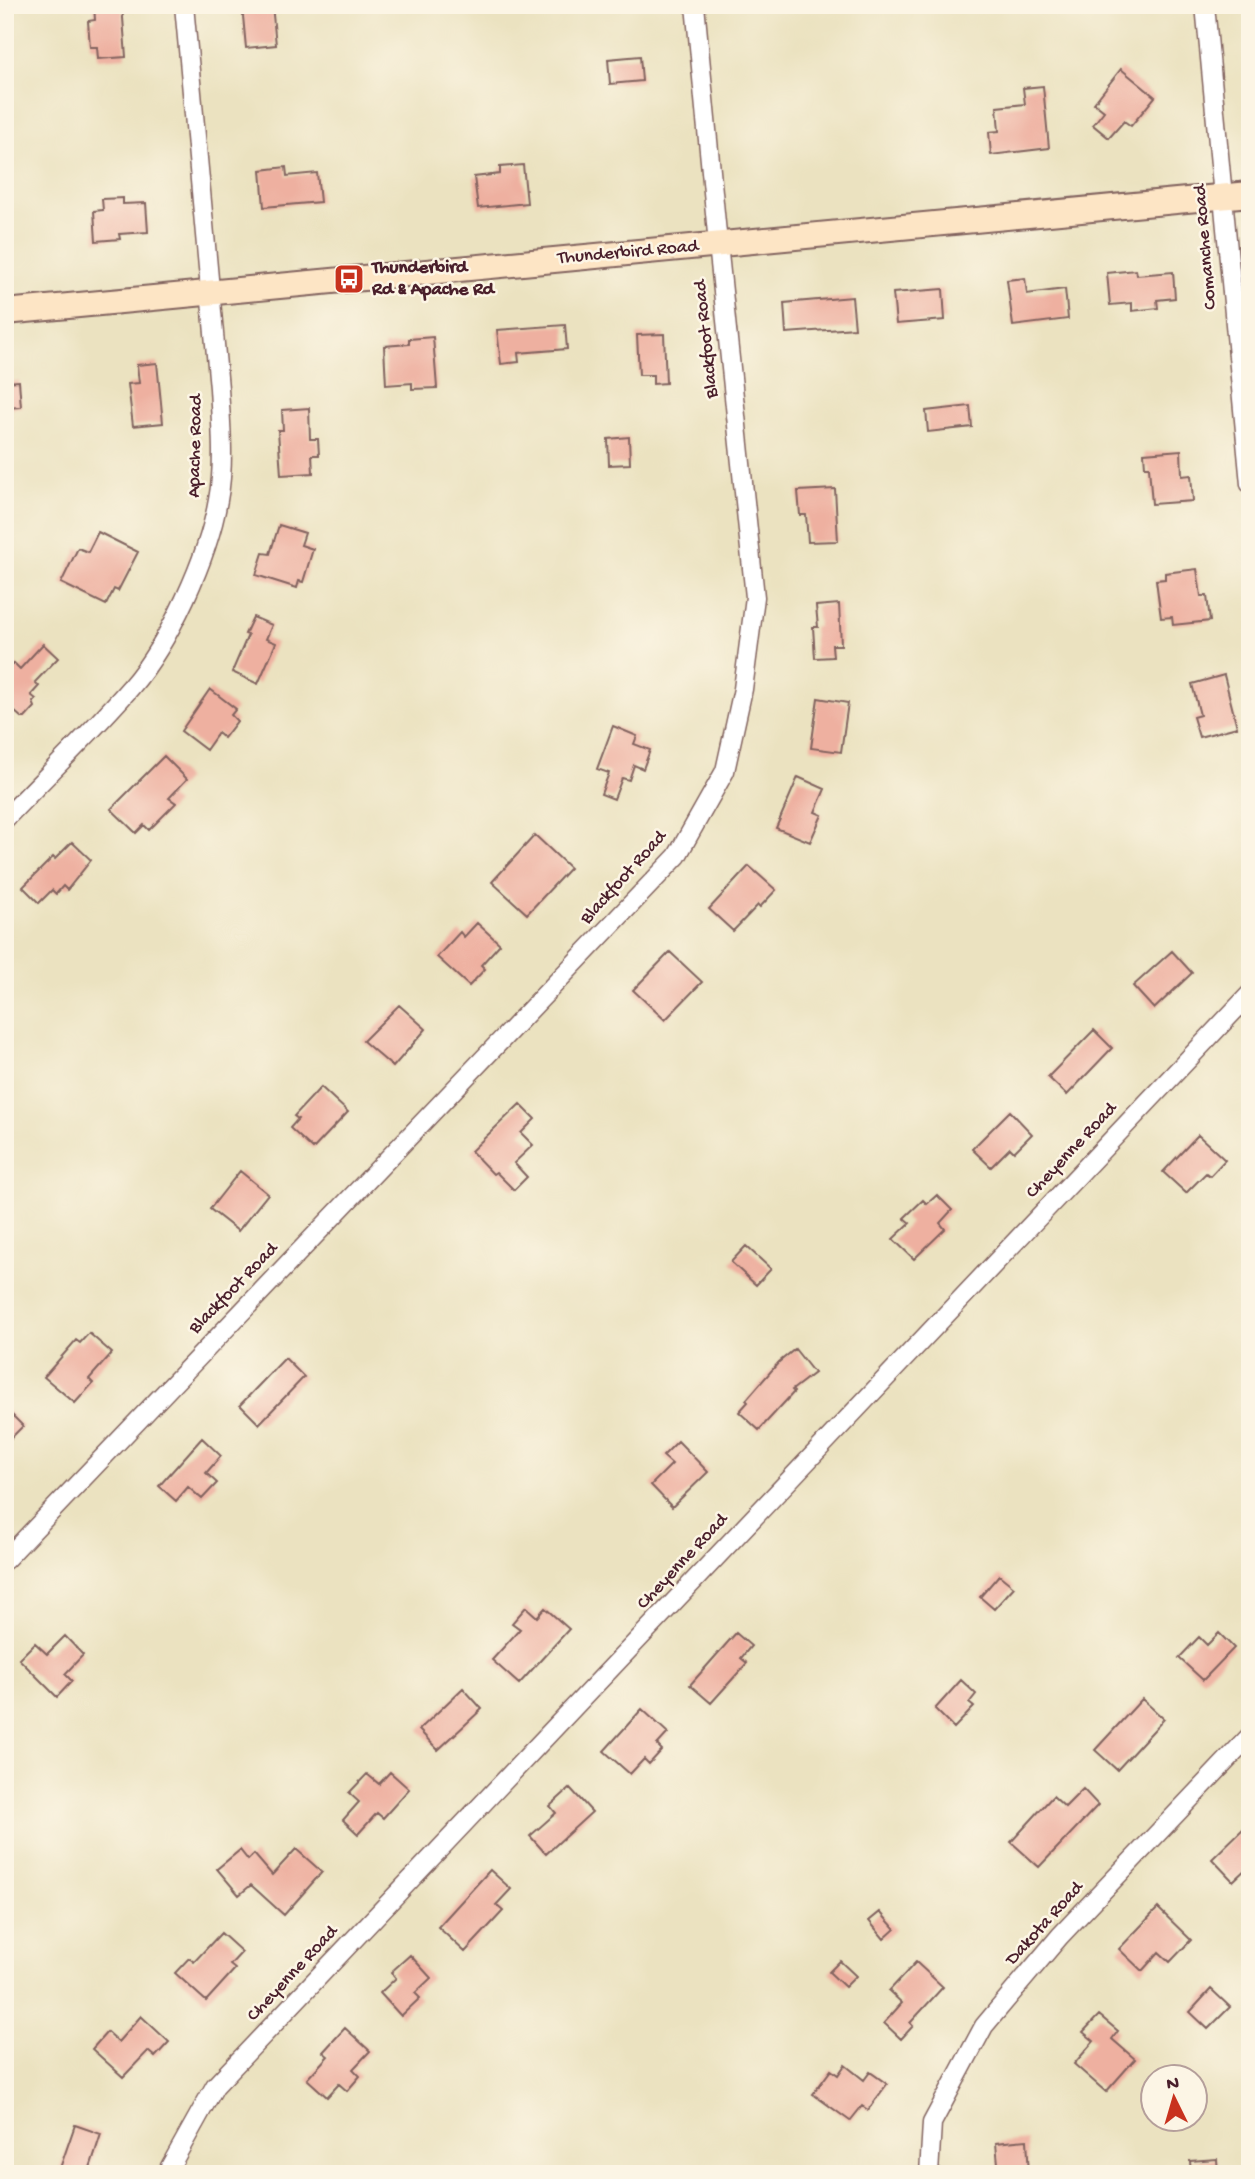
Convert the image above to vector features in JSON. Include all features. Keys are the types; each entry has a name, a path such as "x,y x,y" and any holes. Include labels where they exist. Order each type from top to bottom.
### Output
{"main road":[{"name":"Thunderbird Road","path":"5,312 1250,194"}],"street":[{"name":"Apache Road","path":"5,819 132,686 166,636 206,544 219,498 221,438 211,292 184,5"},
{"name":"Blackfoot Road","path":"5,1560 677,856 725,771 743,689 755,597 695,5"},
{"name":"Comanche Road","path":"1205,5 1250,484"},
{"name":"Cheyenne Road","path":"166,2174 215,2086 1250,994"},
{"name":"Dakota Road","path":"929,2174 932,2123 984,2026 1060,1936 1250,1736"}],"building":[{"path":"94,5 122,5 126,57 98,59 97,47 90,47 88,21 95,20"},
{"path":"242,5 272,5 276,45 246,48"},
{"path":"640,56 642,81 610,84 608,59"},
{"path":"1121,69 1155,97 1131,126 1124,121 1109,138 1093,125 1104,111 1094,103"},
{"path":"1043,86 1049,148 991,155 989,132 999,131 997,107 1025,104 1023,88"},
{"path":"523,165 527,203 478,208 474,177 500,174 500,167"},
{"path":"286,167 287,176 317,173 320,202 264,207 261,170"},
{"path":"123,198 123,204 146,203 148,232 119,234 120,239 96,241 94,211 103,210 102,199"},
{"path":"1136,270 1137,275 1173,272 1175,298 1157,300 1158,308 1132,311 1132,303 1110,305 1107,273"},
{"path":"1025,278 1027,294 1065,289 1068,319 1013,326 1007,280"},
{"path":"943,289 945,320 896,324 893,293"},
{"path":"852,297 855,328 786,333 784,303"},
{"path":"565,325 567,349 518,353 519,362 501,364 497,330"},
{"path":"664,334 666,383 653,384 653,375 639,375 637,335"},
{"path":"433,337 437,388 412,389 412,383 386,385 384,346 409,344 409,339"},
{"path":"157,363 163,423 133,426 128,384 139,383 137,365"},
{"path":"19,381 21,407 5,408 5,382"},
{"path":"970,406 972,427 928,432 926,411"},
{"path":"309,408 310,439 318,439 319,455 312,455 313,473 281,475 278,430 283,430 282,410"},
{"path":"629,437 630,464 609,465 608,439"},
{"path":"1181,450 1182,476 1191,475 1193,501 1152,504 1149,467 1145,467 1144,453"},
{"path":"835,489 838,541 808,542 806,515 800,515 798,491"},
{"path":"279,525 305,533 301,545 313,549 303,582 299,581 297,588 256,575 263,553 270,554"},
{"path":"98,532 138,552 118,591 114,589 106,605 61,583 78,548 88,552"},
{"path":"1197,569 1201,596 1207,596 1210,621 1173,625 1172,617 1161,618 1156,580 1165,579 1165,573"},
{"path":"839,604 841,645 832,645 833,657 815,658 813,627 818,627 816,606"},
{"path":"253,617 272,625 266,639 276,643 258,684 232,672"},
{"path":"43,644 58,658 35,682 39,686 31,695 36,699 33,702 35,707 22,718 5,703 5,672 14,663 20,669"},
{"path":"1224,675 1237,727 1199,737 1193,717 1200,715 1192,684"},
{"path":"210,689 236,709 231,715 237,721 224,738 218,733 206,750 181,731"},
{"path":"818,698 848,703 841,752 811,748"},
{"path":"613,726 637,736 634,744 650,750 643,769 634,765 629,780 622,778 614,799 601,794 609,773 597,769"},
{"path":"164,756 187,779 169,798 176,803 149,830 144,825 136,833 111,809"},
{"path":"798,777 825,789 815,812 822,815 810,842 776,828"},
{"path":"535,835 570,868 527,914 492,882"},
{"path":"72,842 91,860 67,890 63,886 56,894 52,890 39,903 23,887"},
{"path":"749,866 776,890 733,931 709,909"},
{"path":"477,923 500,944 481,965 485,969 469,986 437,957 460,932 464,937"},
{"path":"1172,951 1192,973 1154,1009 1133,986"},
{"path":"670,952 702,982 665,1020 633,990"},
{"path":"399,1005 426,1029 393,1067 363,1041"},
{"path":"1094,1030 1112,1048 1067,1095 1048,1077"},
{"path":"321,1087 348,1112 313,1149 290,1128 298,1119 294,1116"},
{"path":"520,1104 535,1119 521,1133 533,1145 514,1163 527,1177 514,1190 496,1172 493,1174 471,1151"},
{"path":"1010,1111 1032,1134 1014,1152 1010,1148 991,1167 972,1149"},
{"path":"1198,1135 1225,1160 1210,1176 1206,1173 1186,1193 1163,1172"},
{"path":"240,1171 268,1194 238,1231 210,1209"},
{"path":"937,1195 952,1210 940,1223 945,1229 914,1259 893,1239 910,1223 904,1218 923,1200 927,1204"},
{"path":"746,1246 771,1269 756,1285 731,1262"},
{"path":"89,1333 112,1353 89,1379 93,1383 75,1403 44,1377 76,1340 80,1343"},
{"path":"795,1349 814,1373 792,1390 794,1392 759,1430 739,1412 779,1362"},
{"path":"285,1358 304,1377 259,1424 240,1405"},
{"path":"5,1408 23,1426 5,1444"},
{"path":"202,1438 221,1456 206,1473 217,1483 202,1499 188,1487 176,1501 159,1486"},
{"path":"678,1441 708,1472 672,1507 651,1485 672,1464 663,1456"},
{"path":"999,1575 1014,1587 994,1609 980,1597"},
{"path":"526,1607 537,1617 545,1608 569,1629 519,1684 492,1660 520,1629 512,1623"},
{"path":"736,1633 751,1646 741,1658 747,1663 711,1703 690,1685"},
{"path":"1219,1633 1234,1648 1203,1680 1179,1658 1199,1637 1207,1645"},
{"path":"65,1636 83,1655 65,1674 72,1681 57,1697 19,1659 35,1643 47,1654"},
{"path":"961,1680 976,1694 969,1703 974,1707 954,1728 935,1709"},
{"path":"463,1688 482,1709 438,1750 419,1730"},
{"path":"1142,1699 1164,1719 1117,1770 1095,1750"},
{"path":"642,1709 668,1733 657,1745 662,1750 649,1764 644,1759 630,1774 604,1751"},
{"path":"390,1772 409,1789 383,1818 377,1813 358,1834 343,1820 359,1802 349,1793 367,1774 379,1784"},
{"path":"570,1788 592,1812 546,1854 530,1836 556,1813 550,1806"},
{"path":"1083,1789 1098,1805 1039,1867 1011,1842 1053,1796 1065,1807"},
{"path":"1250,1822 1250,1865 1233,1881 1212,1859"},
{"path":"296,1849 322,1872 284,1915 251,1885 239,1895 217,1869 240,1850 248,1860 254,1854 272,1875"},
{"path":"490,1870 511,1889 496,1905 503,1911 465,1952 438,1927"},
{"path":"1158,1908 1191,1940 1170,1962 1159,1952 1142,1971 1119,1949"},
{"path":"880,1912 895,1929 884,1939 869,1921"},
{"path":"221,1933 242,1952 230,1965 235,1969 206,2001 175,1973 189,1958 194,1962"},
{"path":"410,1955 431,1978 415,1993 420,1998 401,2016 380,1993 396,1978 391,1972"},
{"path":"840,1961 856,1976 845,1987 829,1972"},
{"path":"916,1962 943,1987 910,2023 913,2026 901,2039 884,2023 902,2003 889,1991"},
{"path":"1211,1989 1230,2007 1208,2029 1190,2012"},
{"path":"1099,2015 1118,2031 1112,2039 1135,2059 1106,2092 1074,2064 1094,2041 1083,2032"},
{"path":"141,2016 169,2042 155,2057 148,2051 123,2077 92,2049 107,2032 118,2042"},
{"path":"345,2028 370,2051 353,2069 360,2076 347,2091 339,2084 327,2097 307,2079 328,2056 323,2052"},
{"path":"845,2065 864,2080 870,2072 887,2084 868,2110 862,2106 850,2121 813,2094 831,2070 838,2075"},
{"path":"75,2125 101,2134 88,2174 58,2174"},
{"path":"1027,2140 1029,2174 999,2174 996,2143"},
{"path":"1217,2159 1218,2174 1191,2174 1190,2161"}],"place":[{"name":"Thunderbird Rd & Apache Rd","path":"349,279"}]}
